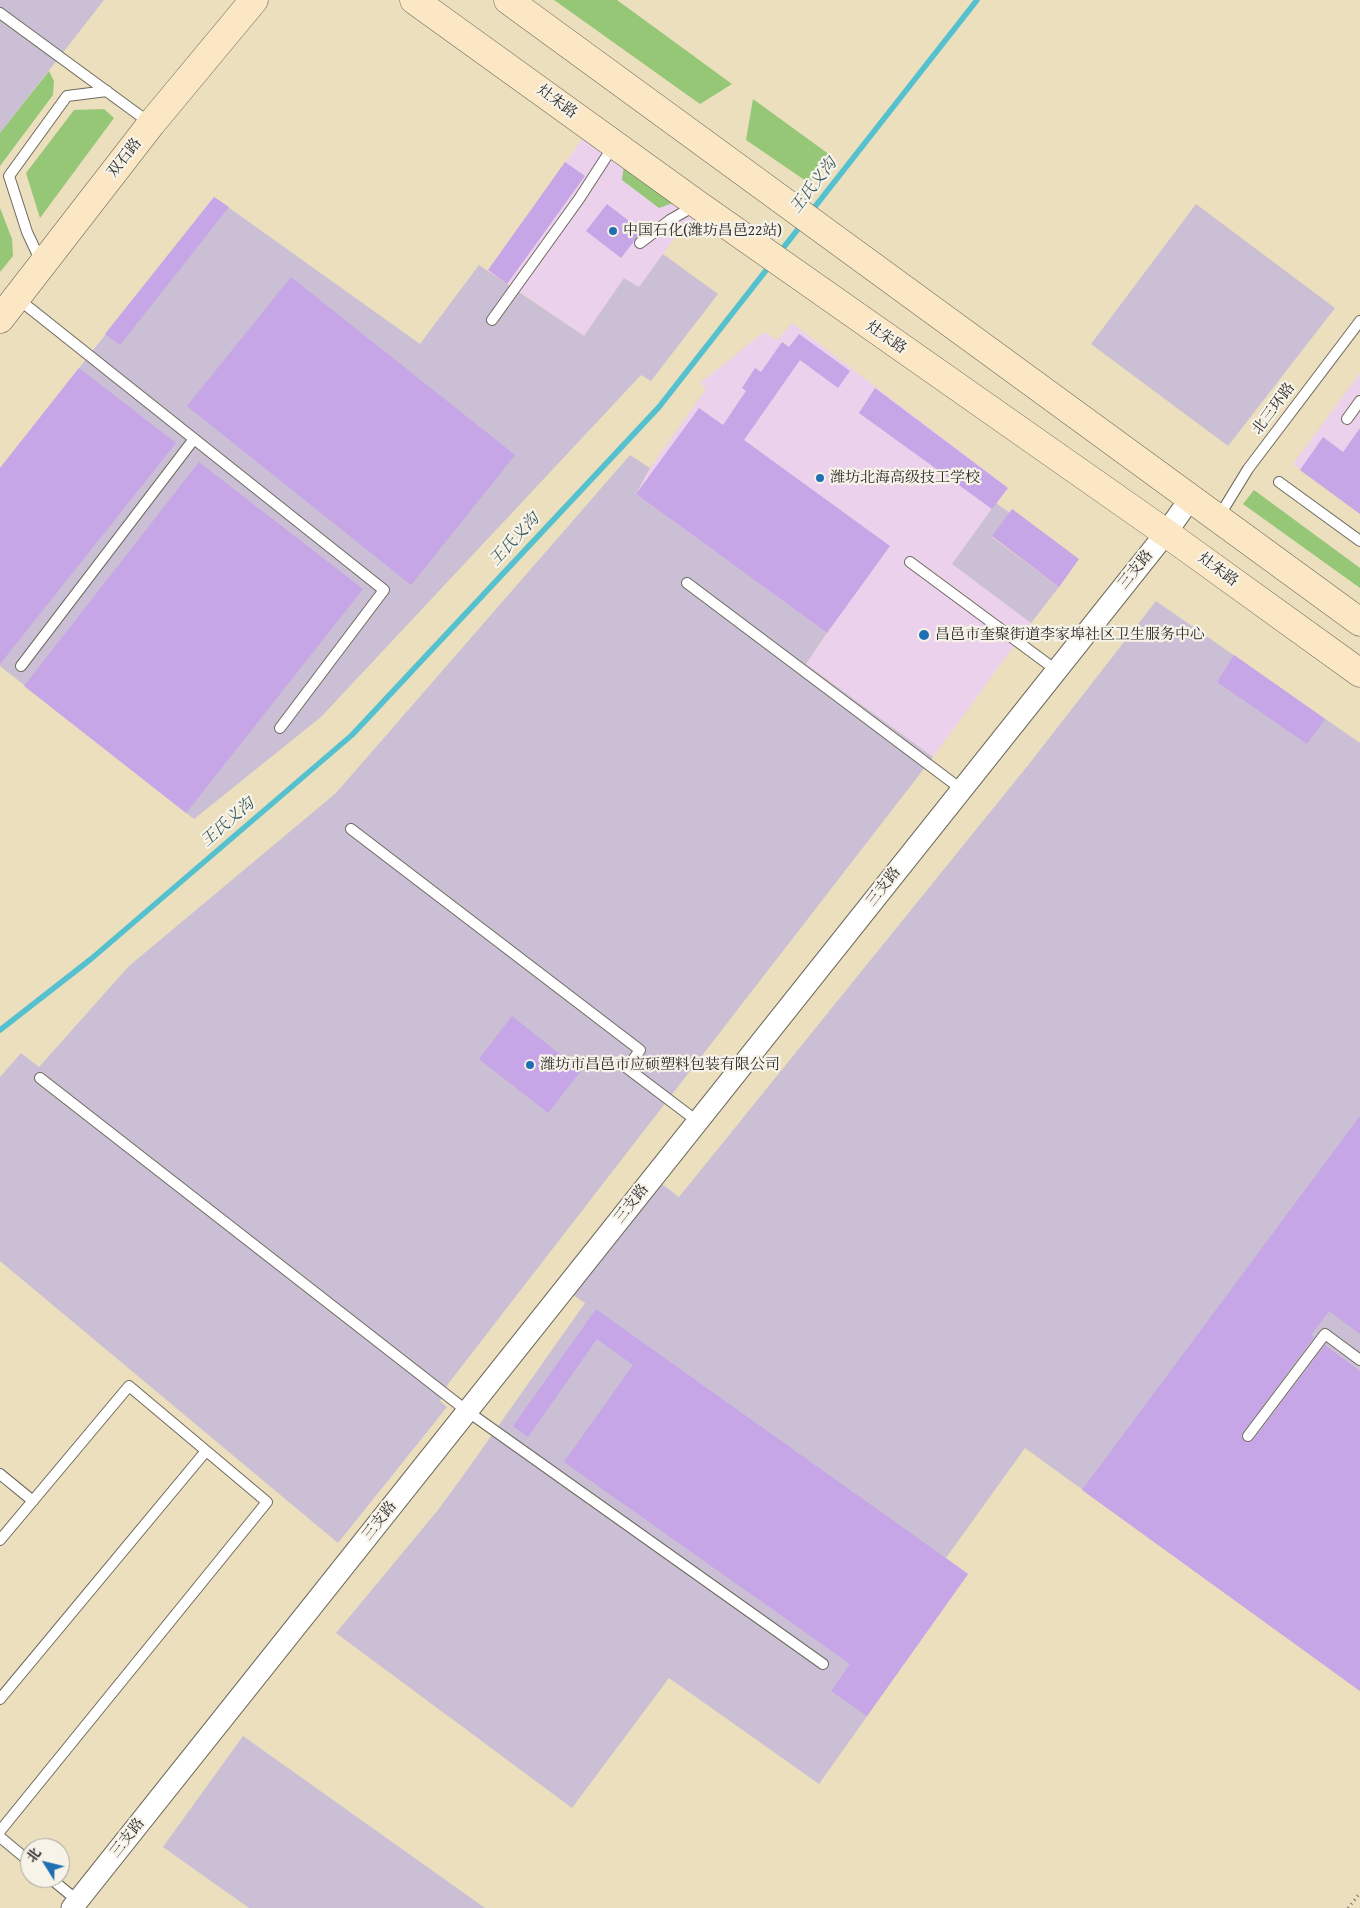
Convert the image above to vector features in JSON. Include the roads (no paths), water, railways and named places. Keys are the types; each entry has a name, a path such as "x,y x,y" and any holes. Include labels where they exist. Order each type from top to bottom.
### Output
{"main road":[{"name":"双石路","path":"0,319 151,124 254,0"},
{"name":"灶朱路","path":"414,0 697,204 1166,533 1360,673"},
{"path":"508,0 1360,622"}],"street":[{"name":"三支路","path":"75,1904 1166,533 1190,499"}],"lane":[{"path":"0,13 151,124"},
{"path":"42,265 28,232 9,176 67,96 107,91"},
{"path":"492,320 579,199 615,144"},
{"path":"640,243 670,220 697,204"},
{"path":"16,298 384,590 280,728"},
{"name":"北三环路","path":"1218,519 1248,469 1360,322"},
{"path":"1347,418 1360,400"},
{"path":"21,666 194,439"},
{"path":"1279,482 1360,541"},
{"path":"910,562 1056,670"},
{"path":"687,583 961,789"},
{"path":"352,829 640,1050 628,1068 697,1121"},
{"path":"40,1078 467,1411 823,1664"},
{"path":"1248,1436 1325,1334 1360,1360"},
{"path":"0,1540 129,1386 267,1502 0,1831"},
{"path":"0,1699 206,1451"},
{"path":"0,1474 33,1501"},
{"path":"0,1837 20,1854"},
{"path":"60,1888 75,1904"}],"waterway":[{"name":"王氏义沟","path":"810,213 977,0"},
{"name":"王氏义沟","path":"780,252 802,224"},
{"name":"王氏义沟","path":"0,1030 91,959 352,735 659,407 771,264"}],"place":[{"name":"中国石化(潍坊昌邑22站)","path":"613,231"},
{"name":"潍坊北海高级技工学校","path":"820,478"},
{"name":"昌邑市奎聚街道李家埠社区卫生服务中心","path":"924,635"},
{"name":"潍坊市昌邑市应硕塑料包装有限公司","path":"530,1065"}]}
